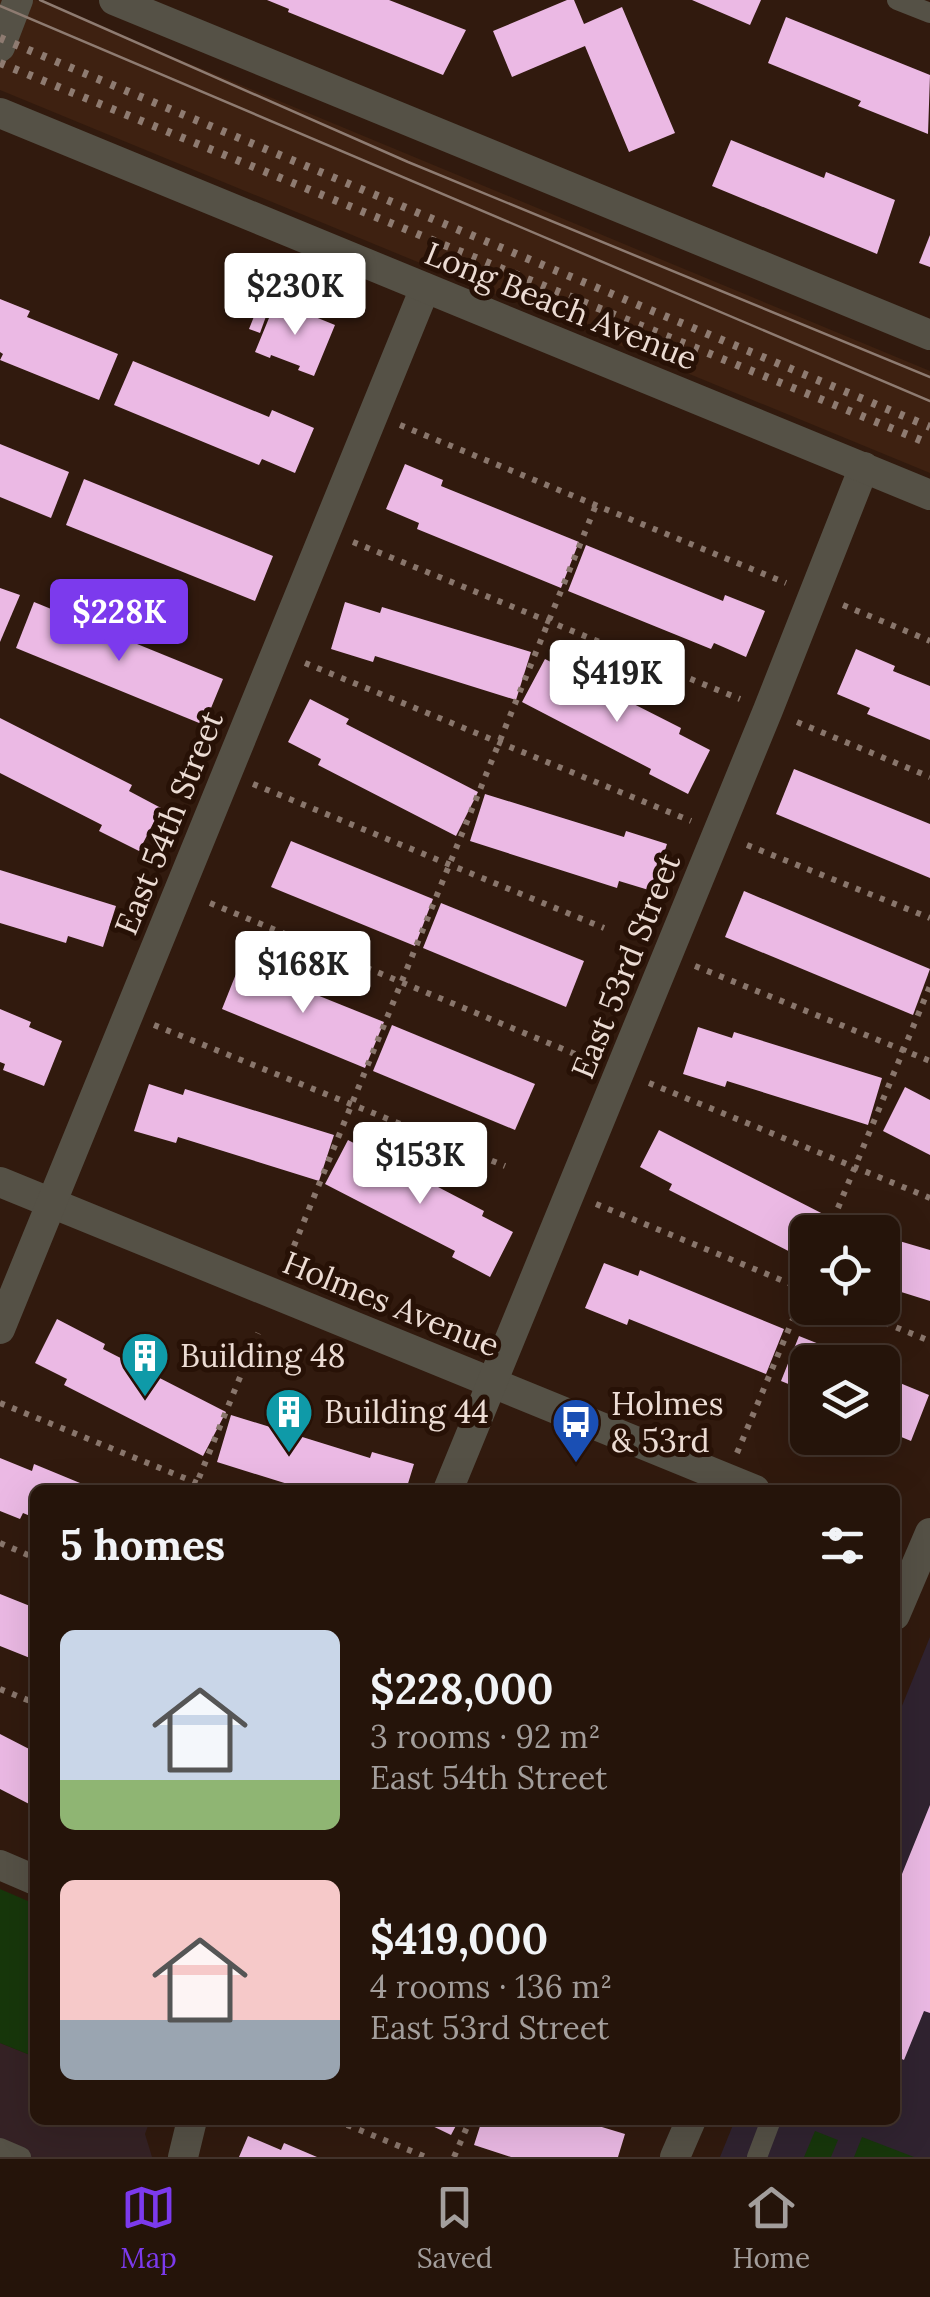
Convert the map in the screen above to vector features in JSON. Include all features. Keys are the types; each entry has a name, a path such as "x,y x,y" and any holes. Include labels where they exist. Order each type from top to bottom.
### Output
{"street":[{"path":"0,48 18,0"},
{"path":"114,0 930,336"},
{"name":"Long Beach Avenue","path":"0,113 930,494"},
{"name":"East 54th Street","path":"0,1329 426,288"},
{"name":"East 53rd Street","path":"450,1485 864,468"},
{"name":"Holmes Avenue","path":"0,1182 743,1485"},
{"path":"900,1601 918,1551"},
{"path":"0,1865 30,1878"},
{"path":"183,2157 191,2125"},
{"path":"675,2157 688,2125"}],"lane":[{"path":"897,0 930,13"},
{"path":"757,2157 769,2125"},
{"path":"0,2148 22,2157"}],"path":[{"path":"392,422 797,587"},
{"path":"289,1258 596,505"},
{"path":"345,539 750,703"},
{"path":"835,602 930,641"},
{"path":"297,660 701,825"},
{"path":"787,718 930,777"},
{"path":"247,782 604,928"},
{"path":"737,841 930,918"},
{"path":"210,904 587,1059"},
{"path":"685,962 930,1062"},
{"path":"835,1215 930,986"},
{"path":"151,1023 505,1166"},
{"path":"640,1079 930,1198"},
{"path":"589,1201 790,1281"},
{"path":"741,1444 791,1325"},
{"path":"890,1325 930,1341"},
{"path":"196,1485 258,1332"},
{"path":"0,1402 190,1485"},
{"path":"527,1478 527,1485"},
{"path":"0,1543 30,1556"},
{"path":"0,1689 30,1701"},
{"path":"348,2125 426,2157"},
{"path":"454,2157 468,2125"}],"shaded area":[{"path":"0,0 36,0 930,371 930,473 0,90"},
{"path":"930,1637 930,2157 720,2157 733,2125 900,2125 900,1711"},
{"path":"0,2043 30,2055 30,2125 148,2125 145,2134 152,2157 0,2157"}],"green space":[{"path":"0,1889 30,1902 30,2055 0,2043"},
{"path":"815,2131 838,2140 831,2157 804,2157"},
{"path":"862,2137 914,2157 854,2157"}],"building":[{"path":"267,0 389,0 466,30 443,75"},
{"path":"574,0 584,24 622,7 675,133 629,152 585,46 512,77 493,31"},
{"path":"692,0 761,0 750,25"},
{"path":"786,17 930,75 928,134 768,63"},
{"path":"731,140 824,178 826,172 895,200 877,254 712,186"},
{"path":"930,235 930,267 919,263"},
{"path":"0,299 30,311 27,317 118,354 99,400 0,360"},
{"path":"276,301 335,325 314,376 298,370 300,366 255,352"},
{"path":"259,304 269,308 260,333 249,329"},
{"path":"133,361 269,417 272,410 314,428 295,473 262,459 259,465 114,405"},
{"path":"0,444 69,472 51,518 0,497"},
{"path":"405,464 443,480 441,486 579,542 561,588 417,529 419,523 386,509"},
{"path":"84,479 273,556 255,601 66,525"},
{"path":"586,545 723,601 725,595 765,611 746,657 714,643 711,649 568,591"},
{"path":"0,588 20,595 0,642"},
{"path":"34,602 223,679 204,725 16,648"},
{"path":"345,602 380,613 382,607 531,652 516,700 375,656 373,662 331,649"},
{"path":"856,649 895,666 893,671 930,686 930,740 867,714 870,708 837,694"},
{"path":"545,659 681,728 679,734 710,750 688,794 649,774 651,769 522,702"},
{"path":"310,699 349,719 346,724 478,792 456,836 318,765 321,759 288,742"},
{"path":"0,718 132,785 129,791 161,808 139,851 99,831 102,825 0,773"},
{"path":"794,769 930,824 930,878 776,814"},
{"path":"485,794 624,837 626,831 667,844 652,891 619,881 617,888 470,841"},
{"path":"291,841 433,899 415,946 271,887"},
{"path":"0,870 116,906 103,947 68,936 66,943 0,923"},
{"path":"744,891 930,969 913,1015 725,937"},
{"path":"441,903 584,961 566,1007 423,948"},
{"path":"240,964 384,1022 365,1068 222,1009"},
{"path":"0,1009 62,1041 44,1086 3,1070"},
{"path":"392,1025 535,1084 515,1130 373,1071"},
{"path":"698,1027 732,1038 734,1032 882,1078 868,1125 727,1081 725,1087 683,1074"},
{"path":"149,1084 183,1095 185,1089 334,1135 319,1181 178,1137 176,1143 134,1131"},
{"path":"905,1087 930,1100 930,1155 883,1131"},
{"path":"659,1130 825,1215 790,1215 790,1252 669,1190 672,1184 640,1167"},
{"path":"348,1140 484,1211 482,1216 513,1232 490,1277 452,1257 455,1251 325,1184"},
{"path":"900,1241 930,1250 930,1301 900,1292"},
{"path":"604,1263 638,1276 640,1270 784,1329 766,1374 629,1319 627,1325 585,1308"},
{"name":"Building 48","path":"57,1319 105,1344 103,1349 226,1412 203,1456 64,1385 67,1379 35,1363"},
{"path":"799,1336 822,1345 795,1345"},
{"path":"790,1358 790,1385 781,1381"},
{"path":"900,1383 929,1395 911,1441 900,1436"},
{"name":"Building 44","path":"231,1415 370,1458 372,1452 414,1464 408,1485 291,1485 217,1462"},
{"path":"0,1458 32,1471 34,1464 85,1485 30,1485 30,1516 23,1513 20,1519 0,1511"},
{"path":"0,1594 30,1606 30,1658 0,1646"},
{"path":"0,1734 30,1749 30,1804 0,1789"},
{"path":"930,1805 930,2013 924,2011 904,2060 900,2058 902,1874"},
{"path":"430,2125 456,2125 451,2135"},
{"path":"480,2125 595,2125 625,2134 618,2157 511,2157 474,2145"},
{"path":"248,2136 281,2150 284,2143 317,2157 239,2157"}],"tram line":[{"path":"40,0 408,162 930,377"},
{"path":"0,6 930,401"}],"railway":[{"path":"0,38 930,427"},
{"path":"0,63 930,444"}],"place":[{"name":"Building 48","path":"145,1398"},
{"name":"Building 44","path":"289,1454"},
{"name":"Holmes & 53rd","path":"576,1464"}]}
